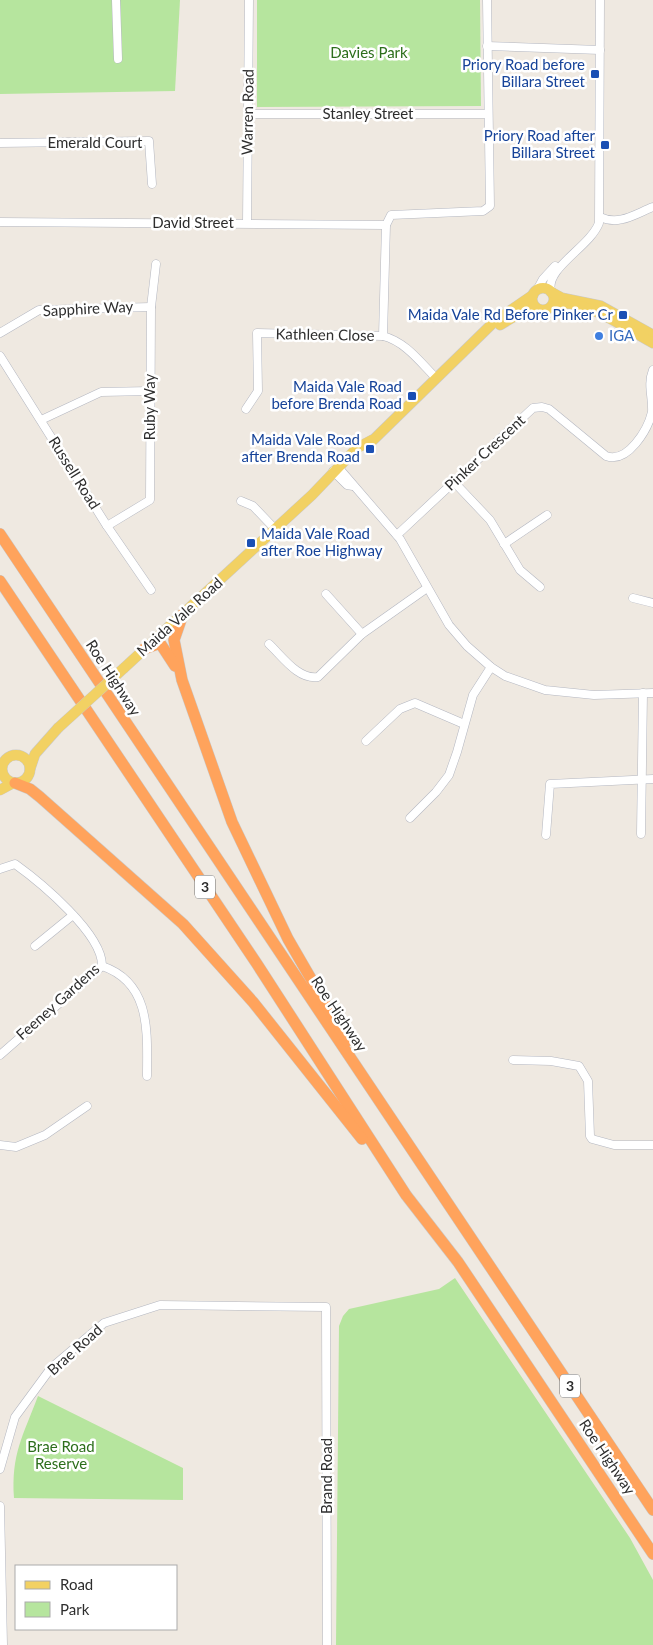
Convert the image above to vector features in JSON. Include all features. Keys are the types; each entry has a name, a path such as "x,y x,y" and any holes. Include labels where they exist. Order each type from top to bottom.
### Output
{"highway":[{"name":"Roe Highway","path":"0,534 125,724 653,1510"},
{"name":"Roe Highway","path":"0,581 257,964 406,1195 458,1262 653,1554"},
{"path":"183,614 174,640 182,680 232,822 288,939 332,1012 373,1091"},
{"path":"144,649 156,643 162,644 182,680"},
{"path":"14,783 30,789 40,797 184,924 253,1002 406,1195"}],"main road":[{"path":"653,336 601,306 562,298 544,288 535,292 532,301 538,309 546,310 566,304 594,311 653,343"},
{"path":"551,291 554,298 551,307"},
{"name":"Maida Vale Road","path":"12,755 31,749 47,738 338,471 360,445 372,440 495,321 535,292"},
{"name":"Maida Vale Road","path":"458,358 506,320 525,310 538,309"},
{"name":"Maida Vale Road","path":"30,770 35,754 47,738"},
{"path":"0,790 26,778 30,770 26,758 12,755 1,768 3,775 14,783"}],"street":[{"path":"116,0 118,59"},
{"name":"Warren Road","path":"247,223 249,0"},
{"path":"436,378 410,350 395,340 383,336 386,224 391,215 488,210 490,206 487,0"},
{"path":"551,291 549,283 554,273 596,231 600,217 600,0"},
{"path":"487,46 600,50"},
{"name":"Stanley Street","path":"249,114 488,114"},
{"name":"Emerald Court","path":"0,143 149,141 152,184"},
{"path":"600,217 609,221 619,221 653,206"},
{"name":"David Street","path":"0,222 386,224"},
{"path":"535,292 553,268 585,244"},
{"name":"Ruby Way","path":"107,526 150,500 151,306 156,264"},
{"name":"Sapphire Way","path":"0,333 39,310 151,306"},
{"name":"Kathleen Close","path":"246,408 258,391 257,333 383,336"},
{"name":"Russell Road","path":"0,356 107,526 151,590"},
{"name":"Pinker Crescent","path":"396,535 533,408 542,406 549,409 606,456 618,457 630,448 647,426 653,402 650,383 653,370"},
{"path":"41,420 102,392 150,391"},
{"path":"338,471 351,480 353,486 396,535 442,615 457,636 491,667 504,676 545,690 594,695 653,693"},
{"path":"454,482 490,520 520,570 540,587"},
{"path":"241,501 253,506 275,529"},
{"path":"504,544 547,515"},
{"path":"269,644 301,675 312,678 323,673 362,634 427,588"},
{"path":"326,594 362,634"},
{"path":"633,598 653,602"},
{"path":"410,818 436,792 449,774 458,752 464,724 476,688 491,667"},
{"path":"641,834 643,693"},
{"path":"366,741 400,708 415,704 464,724"},
{"path":"546,834 550,784 653,779"},
{"name":"Feeney Gardens","path":"0,869 15,864 40,881 73,914 100,952 102,966 0,1056"},
{"path":"35,946 73,914"},
{"path":"102,966 122,977 142,1002 146,1028 147,1076"},
{"path":"513,1060 551,1061 579,1066 588,1080 590,1136 592,1139 614,1146 653,1145"},
{"path":"0,1145 16,1147 45,1135 87,1106"},
{"name":"Brae Road","path":"0,1470 15,1417 52,1368 104,1323 160,1305 326,1306"},
{"name":"Brand Road","path":"326,1306 327,1645"},
{"path":"0,1506 2,1642"}],"green space":[{"path":"0,0 180,0 175,91 0,94"},
{"name":"Davies Park","path":"257,0 480,0 481,106 257,107"},
{"path":"455,1278 630,1538 653,1580 653,1645 336,1645 339,1326 343,1316 349,1309 439,1289"},
{"name":"Brae Road Reserve","path":"38,1396 183,1468 183,1500 14,1498 16,1457"}],"place":[{"name":"Priory Road before Billara Street","path":"595,74"},
{"name":"Priory Road after Billara Street","path":"605,145"},
{"name":"Maida Vale Rd Before Pinker Cr","path":"623,315"},
{"name":"IGA","path":"599,336"},
{"name":"Maida Vale Road before Brenda Road","path":"412,396"},
{"name":"Maida Vale Road after Brenda Road","path":"370,449"},
{"name":"Maida Vale Road after Roe Highway","path":"251,543"}]}
